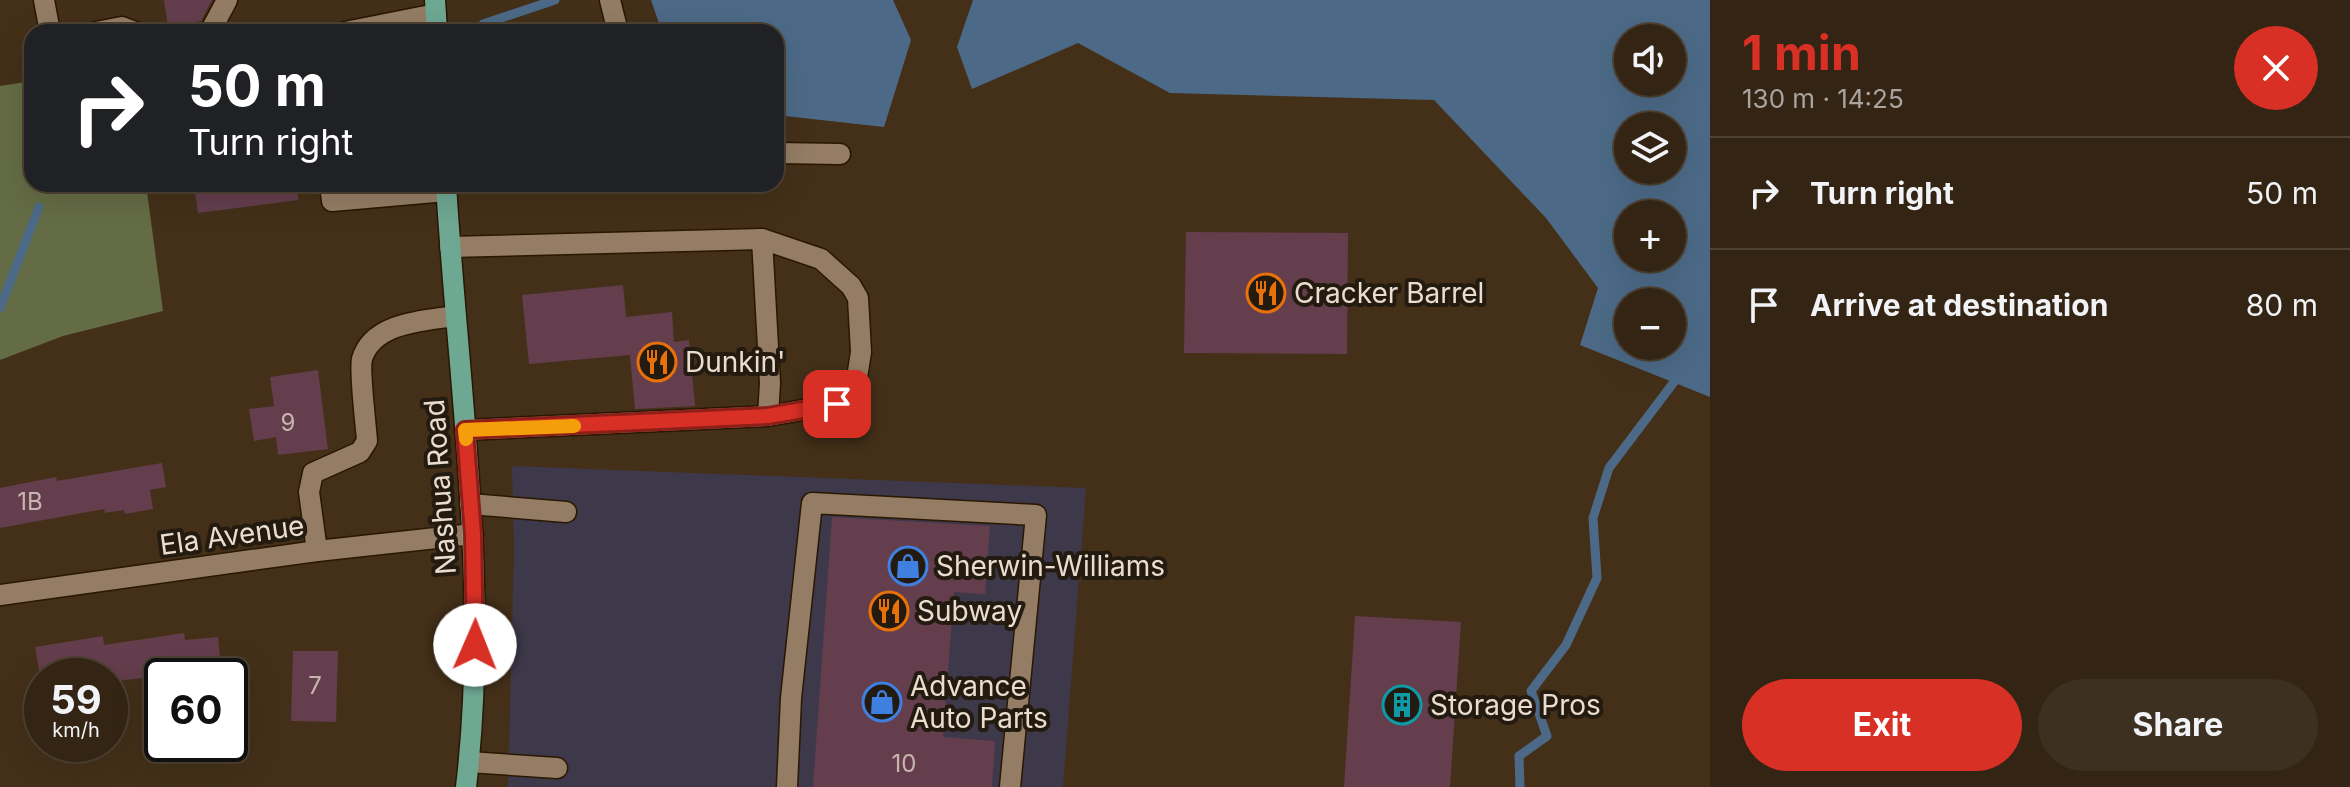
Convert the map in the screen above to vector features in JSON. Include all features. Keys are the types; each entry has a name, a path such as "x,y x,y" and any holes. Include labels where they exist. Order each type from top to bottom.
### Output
{"main road":[{"name":"Nashua Road","path":"446,192 473,534 476,623 466,787"}],"street":[{"path":"44,0 48,24"},
{"path":"214,24 227,0"},
{"path":"388,24 436,15"},
{"path":"784,153 840,154"},
{"path":"331,192 332,201 411,192"},
{"path":"450,247 762,239 821,259 851,286 858,298 861,352 856,384 837,404 768,416 465,430"},
{"path":"762,239 770,383 768,416"},
{"path":"317,551 309,492 313,473 360,452 367,441 362,360 374,339 397,326 455,316"},
{"path":"787,787 791,698 812,503 1036,515 1010,787"},
{"path":"470,504 566,512"},
{"name":"Ela Avenue","path":"0,595 317,551 473,534"},
{"path":"469,762 557,768"}],"shaded area":[{"path":"512,466 1086,488 1063,787 508,787 514,550"}],"green space":[{"path":"24,82 24,192 147,192 163,311 63,336 0,360 0,86"}],"water":[{"path":"651,0 893,0 911,40 884,127 784,116 784,24 659,24"},
{"path":"973,0 1710,0 1710,397 1618,360 1686,360 1686,288 1614,288 1614,359 1580,345 1598,288 1546,218 1434,100 1170,93 1078,43 972,89 957,47"}],"building":[{"path":"164,0 212,0 201,21 168,24"},
{"path":"195,192 298,192 298,200 198,213"},
{"name":"Cracker Barrel","path":"1186,232 1348,233 1347,354 1184,353"},
{"path":"623,285 626,317 672,312 674,342 689,340 695,406 635,409 630,355 529,364 522,295"},
{"path":"318,370 328,449 278,455 276,437 254,441 249,409 274,406 270,377"},
{"path":"162,463 166,487 150,490 153,509 125,514 124,510 105,513 104,509 0,528 0,488"},
{"path":"832,517 990,526 985,594 954,592 943,737 995,741 992,787 813,787"},
{"name":"Storage Pros","path":"1355,616 1461,622 1450,787 1344,787"},
{"path":"184,633 185,640 218,637 220,658 144,658 144,678 128,680 128,658 37,658 35,647 103,636 104,645"},
{"path":"293,651 338,651 336,722 291,721"}],"waterway":[{"path":"483,24 555,0"},
{"path":"0,308 39,207"},
{"path":"1520,787 1519,756 1547,736 1531,691 1566,645 1597,578 1593,518 1609,468 1674,382 1674,370"}],"slow traffic":[{"path":"466,439 465,430 574,426"}],"place":[{"name":"Cracker Barrel","path":"1266,293"},
{"name":"Dunkin'","path":"657,362"},
{"name":"Sherwin-Williams","path":"908,566"},
{"name":"Subway","path":"889,611"},
{"name":"Advance Auto Parts","path":"882,702"},
{"name":"Storage Pros","path":"1402,705"}],"route":[{"path":"475,645 473,534 465,430 768,416 837,404"}]}
